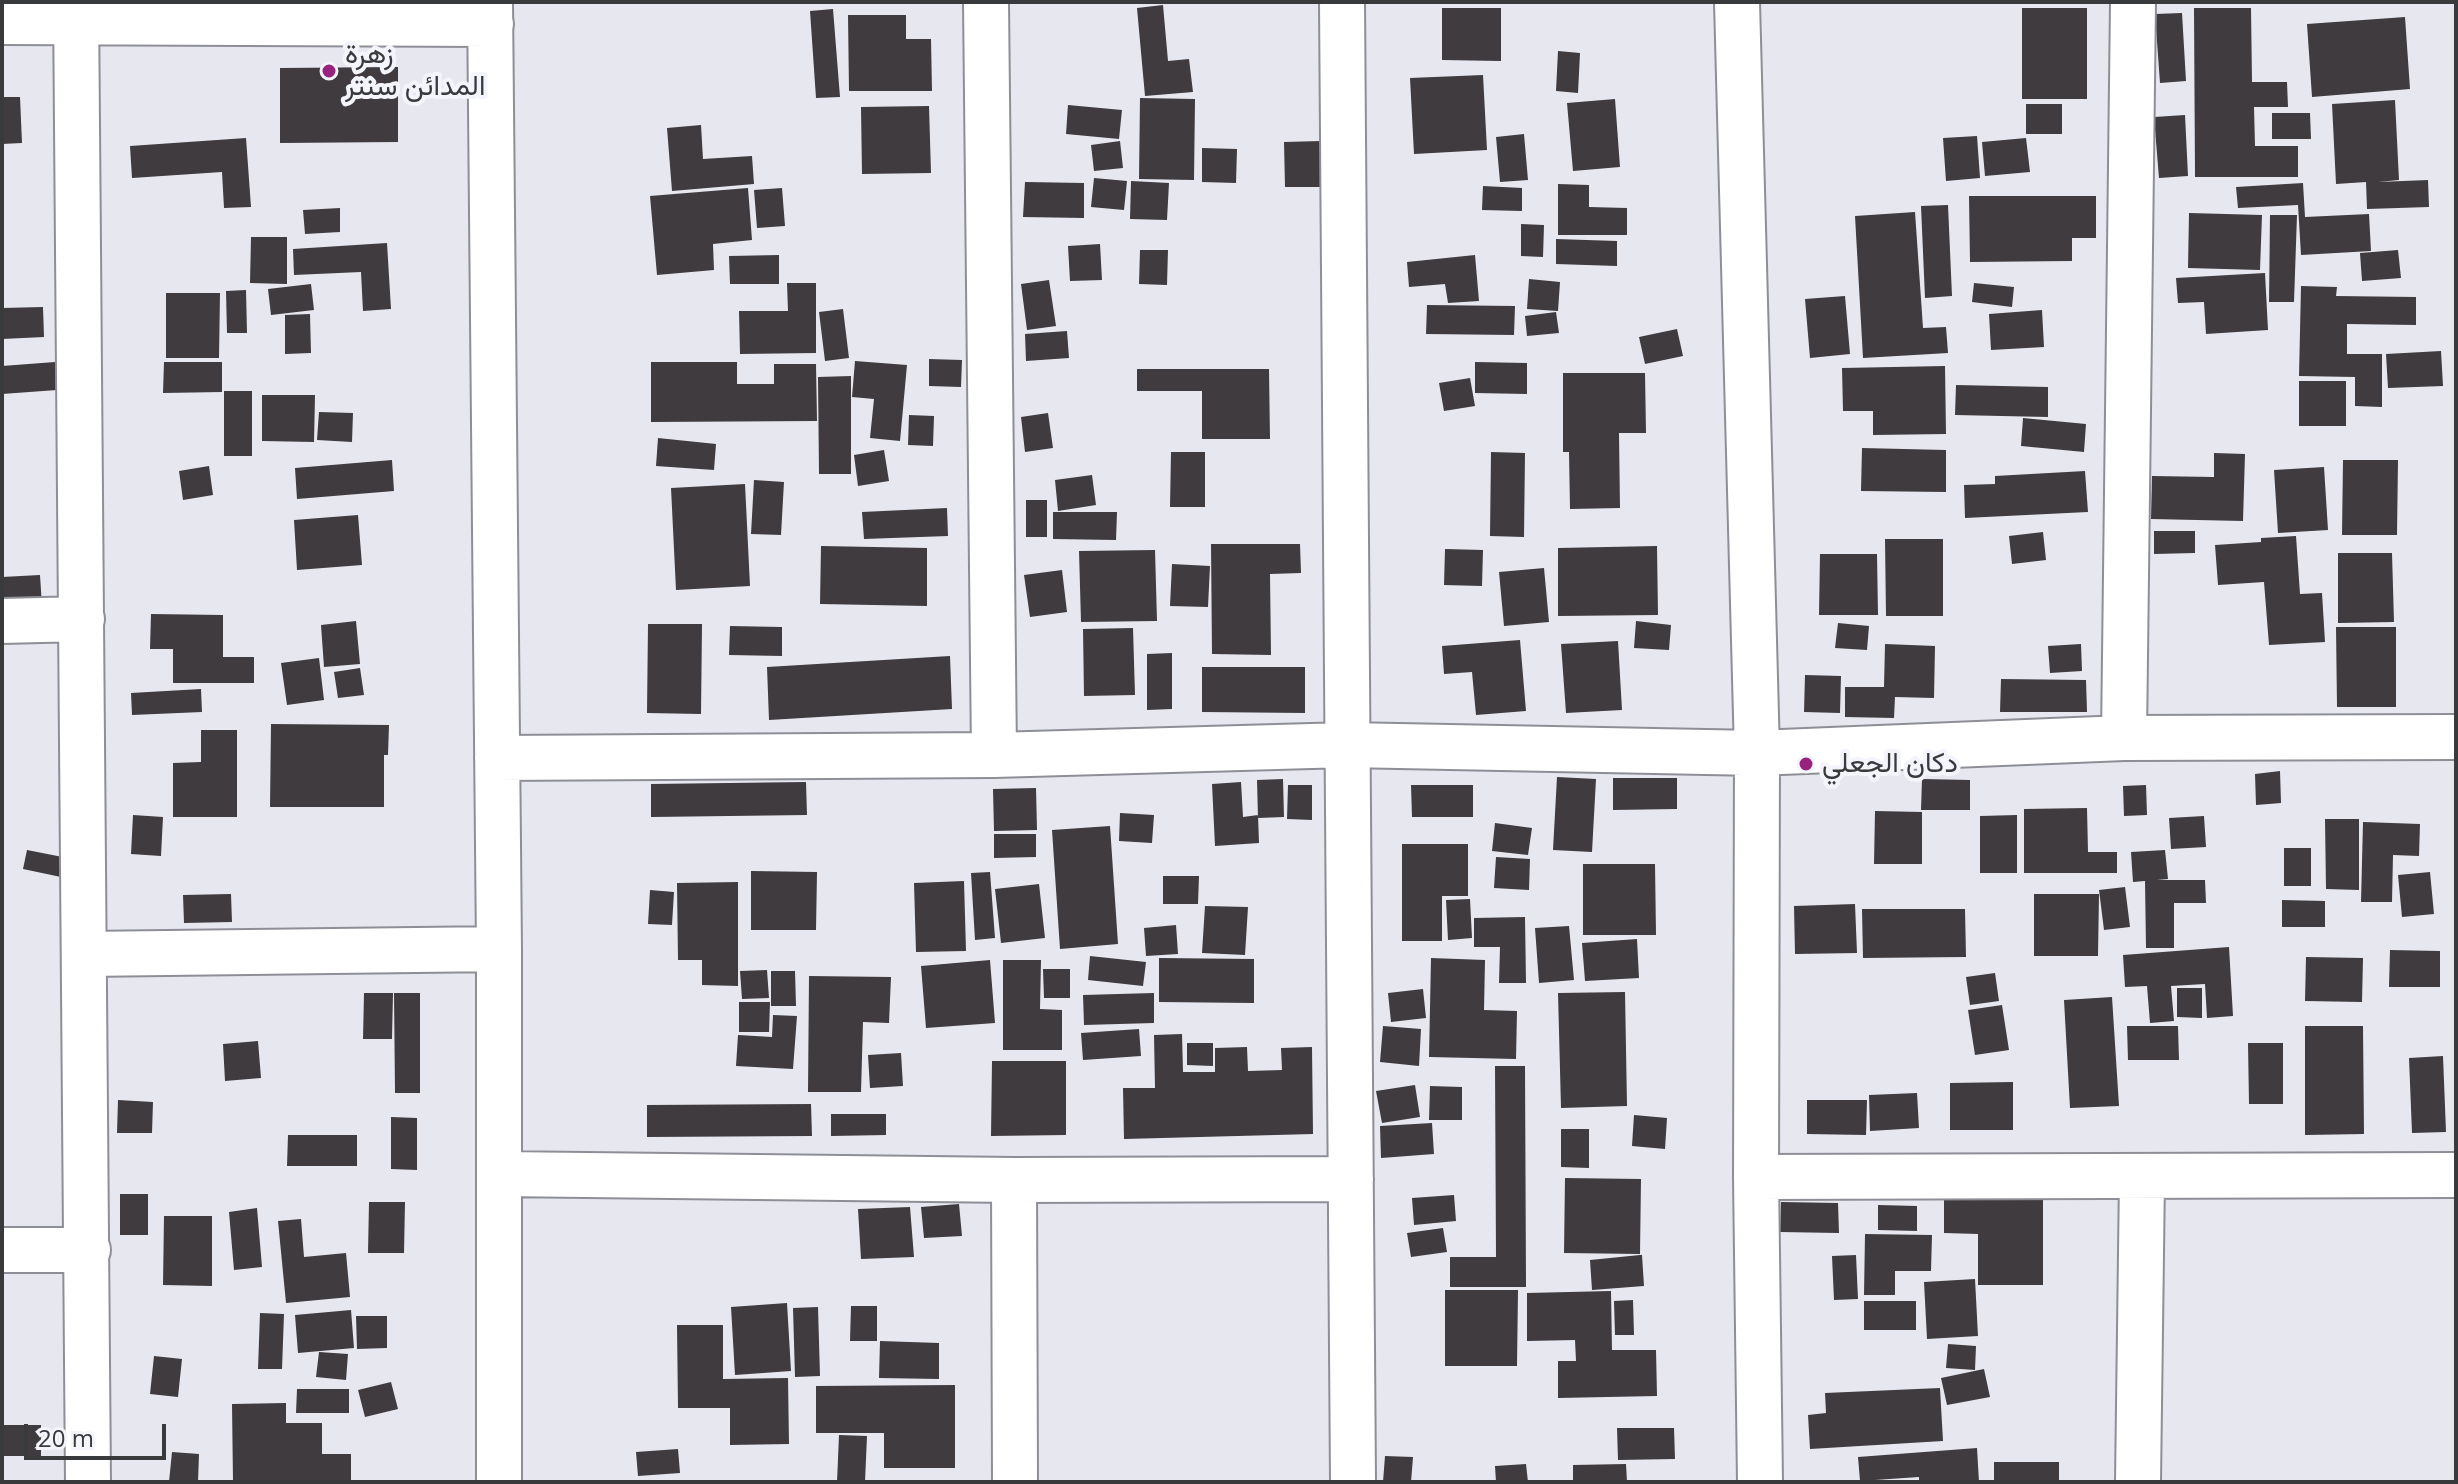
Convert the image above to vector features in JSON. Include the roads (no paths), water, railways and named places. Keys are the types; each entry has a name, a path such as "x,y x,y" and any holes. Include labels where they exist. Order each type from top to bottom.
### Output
{"street":[{"path":"986,2 994,755"},
{"path":"1342,2 1353,1482"},
{"path":"1737,2 1757,753 1756,1177 1760,1482"},
{"path":"2124,738 2133,2"},
{"path":"76,12 88,1482"},
{"path":"2,22 76,12 490,13 499,949 499,1482"},
{"path":"2,621 82,619"},
{"path":"497,758 994,755 1347,745 1757,753 2124,738 2456,737"},
{"path":"84,954 499,949"},
{"path":"500,1174 1014,1180 1351,1179"},
{"path":"1756,1177 2456,1175"},
{"path":"2138,1482 2142,1177"},
{"path":"1014,1180 1015,1482"},
{"path":"2,1250 88,1250"}],"place":[{"name":"زهرة المدائن سنتر","path":"329,71"},
{"name":"دكان الجعلي","path":"1806,764"}]}
